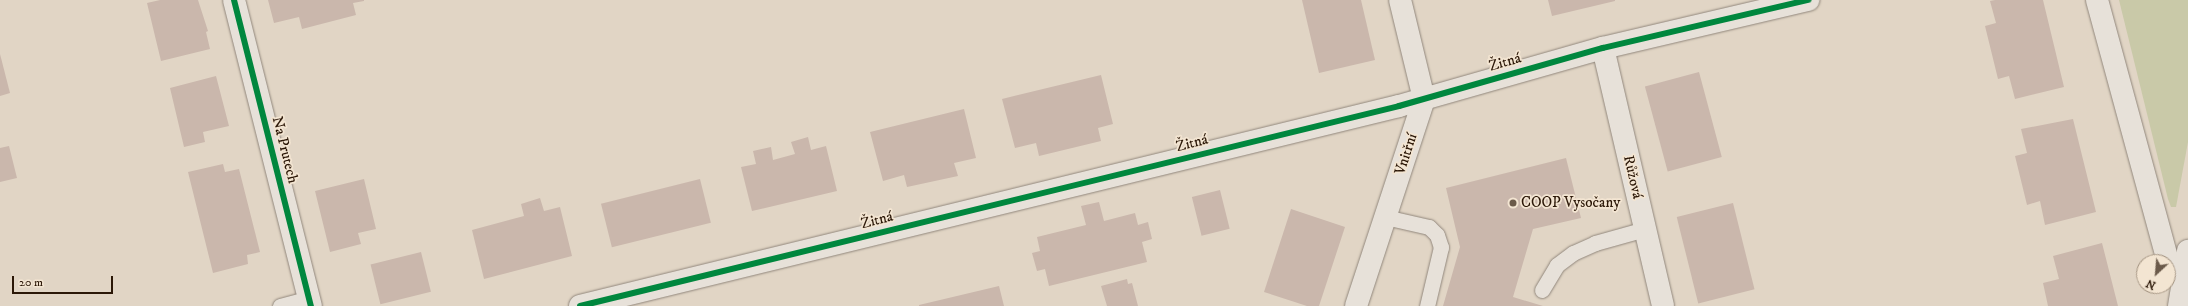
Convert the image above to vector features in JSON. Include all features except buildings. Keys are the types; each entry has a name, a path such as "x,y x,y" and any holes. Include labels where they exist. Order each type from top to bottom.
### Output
{"street":[{"name":"Na Prutech","path":"234,0 310,302"},
{"path":"1400,0 1424,99"},
{"name":"Žitná","path":"580,306 1424,99 1603,48 1808,0"},
{"path":"2097,0 2166,254"},
{"name":"Růžová","path":"1603,48 1663,306"},
{"name":"Vnitřní","path":"1356,306 1424,99"},
{"path":"2179,306 2188,251"},
{"path":"2176,294 2179,306"}],"lane":[{"path":"1385,217 1429,227 1437,235 1441,247 1427,306"},
{"path":"1542,290 1558,265 1573,253 1596,243 1645,229"},
{"path":"280,306 310,302"}],"green space":[{"path":"2119,0 2188,0 2188,142 2176,207 2171,207 2168,199"}],"cycle path":[{"path":"234,0 311,306"},
{"path":"580,306 1399,106 1603,48 1808,0"}],"place":[{"name":"COOP Vysočany","path":"1513,203"}]}
